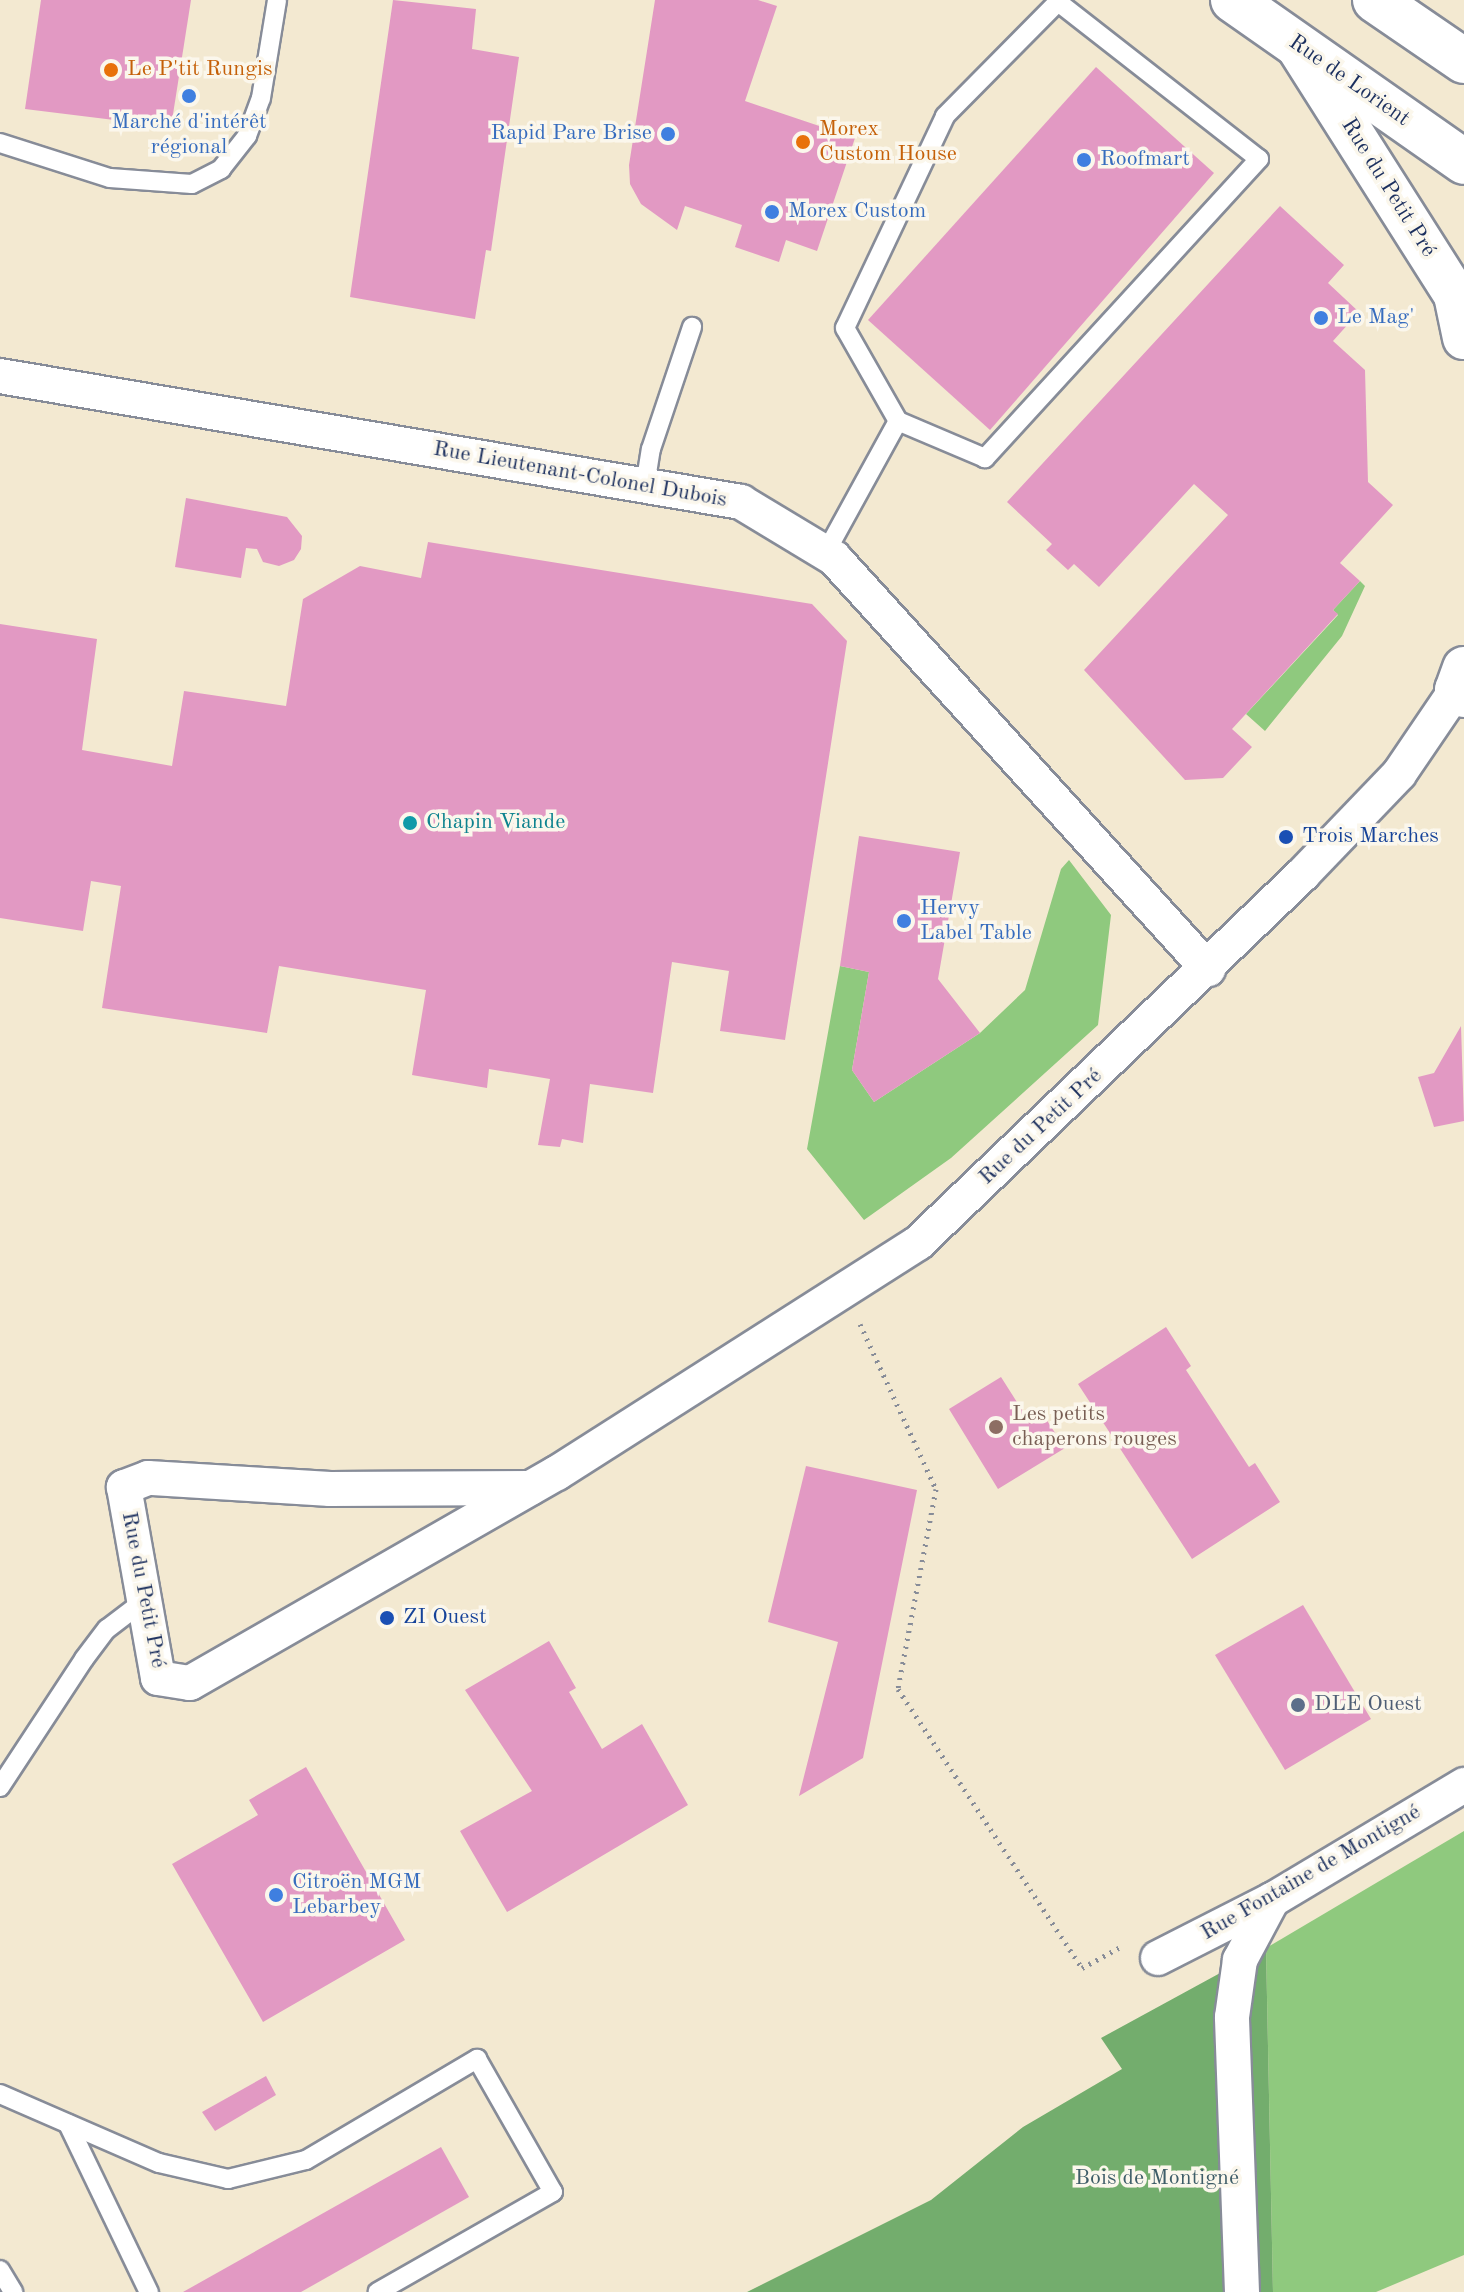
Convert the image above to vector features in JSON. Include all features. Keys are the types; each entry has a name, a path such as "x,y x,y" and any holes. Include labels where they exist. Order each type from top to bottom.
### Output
{"main road":[{"name":"Rue de Lorient","path":"1233,0 1464,162"},
{"path":"1375,0 1464,61"}],"street":[{"name":"Rue du Petit Pré","path":"1295,41 1459,279 1464,338"},
{"name":"Rue Lieutenant-Colonel Dubois","path":"0,376 741,502 826,552 1208,969"},
{"name":"Rue du Petit Pré","path":"530,1488 330,1489 148,1478 124,1487 158,1678 190,1683 530,1488 918,1243 1208,969 1399,774 1461,685"},
{"name":"Rue Fontaine de Montigné","path":"1158,1958 1272,1900 1464,1785"},
{"path":"1242,2292 1232,2017 1240,1960 1272,1900"}],"lane":[{"path":"0,143 110,178 192,184 202,179 221,169 247,136 261,98 277,0"},
{"path":"1058,2 1259,159 985,458 898,421 845,328 945,116 1058,2"},
{"path":"645,486 651,449 692,327"},
{"path":"826,552 898,421"},
{"path":"0,1787 107,1629 145,1600"},
{"path":"0,2094 159,2163 228,2179 306,2160 477,2059 553,2192 378,2292"},
{"path":"68,2124 149,2292"},
{"path":"0,2270 13,2292"}],"path":[{"path":"845,1290 936,1489 898,1689 1082,1968 1137,1937 1158,1958"}],"green space":[{"path":"1360,581 1365,586 1342,636 1265,731 1246,714 1338,615 1333,610"},
{"path":"1069,860 1111,915 1098,1025 951,1158 864,1220 807,1149 840,966 869,972 852,1070 874,1102 980,1033 1025,990 1061,869"},
{"path":"1464,1831 1464,2255 1376,2292 1273,2292 1266,1948"},
{"name":"Bois de Montigné","path":"1266,1948 1273,2292 747,2292 931,2200 1023,2127 1122,2069 1101,2038"}],"building":[{"path":"41,0 191,0 171,127 25,109"},
{"path":"393,0 476,9 472,49 519,57 491,251 486,250 475,319 350,297"},
{"path":"655,0 758,0 777,6 745,101 855,138 817,251 786,240 779,262 735,247 742,225 685,206 677,230 641,204 630,184 629,165"},
{"path":"1096,67 1214,173 990,430 868,320"},
{"path":"1280,206 1344,265 1328,283 1359,312 1333,341 1365,370 1368,482 1393,505 1340,563 1360,581 1333,610 1338,614 1232,729 1252,747 1223,778 1185,780 1084,670 1228,515 1194,484 1099,587 1074,564 1068,570 1046,550 1052,544 1007,502"},
{"path":"186,498 287,517 302,536 301,549 294,560 279,566 263,562 257,549 246,548 241,578 175,567"},
{"name":"Chapin Viande","path":"428,542 812,604 847,641 785,1040 720,1031 729,971 672,962 653,1093 590,1084 583,1143 562,1139 560,1147 538,1145 550,1079 489,1069 487,1088 412,1075 426,990 279,966 267,1033 102,1008 121,886 91,881 83,931 0,918 0,624 97,639 82,750 172,766 184,691 286,706 303,599 360,566 421,578"},
{"path":"859,836 960,852 938,979 980,1033 874,1102 852,1070 869,972 840,966"},
{"path":"1461,1026 1464,1121 1434,1127 1418,1077 1434,1073"},
{"path":"1166,1327 1191,1366 1186,1370 1249,1467 1255,1463 1280,1502 1192,1559 1078,1384"},
{"path":"1001,1377 1031,1424 1044,1416 1065,1448 998,1489 949,1409"},
{"path":"806,1466 917,1490 863,1758 799,1796 838,1642 768,1622"},
{"path":"1303,1605 1371,1719 1285,1770 1215,1655"},
{"path":"549,1641 576,1688 569,1692 602,1749 642,1724 688,1805 507,1912 460,1831 532,1791 465,1690"},
{"path":"306,1767 405,1940 263,2022 172,1864 258,1815 249,1800"},
{"path":"266,2076 276,2095 215,2131 202,2112"},
{"path":"441,2147 469,2197 301,2292 183,2292"}],"place":[{"name":"Le P'tit Rungis","path":"111,70"},
{"name":"Marché d'intérêt régional","path":"189,96"},
{"name":"Rapid Pare Brise","path":"668,134"},
{"name":"Morex Custom House","path":"803,142"},
{"name":"Roofmart","path":"1084,160"},
{"name":"Morex Custom","path":"772,212"},
{"name":"Le Mag'","path":"1321,318"},
{"name":"Chapin Viande","path":"410,823"},
{"name":"Trois Marches","path":"1286,837"},
{"name":"Hervy Label Table","path":"904,921"},
{"name":"Les petits chaperons rouges","path":"996,1427"},
{"name":"ZI Ouest","path":"387,1618"},
{"name":"DLE Ouest","path":"1298,1705"},
{"name":"Citroën MGM Lebarbey","path":"276,1895"}]}
